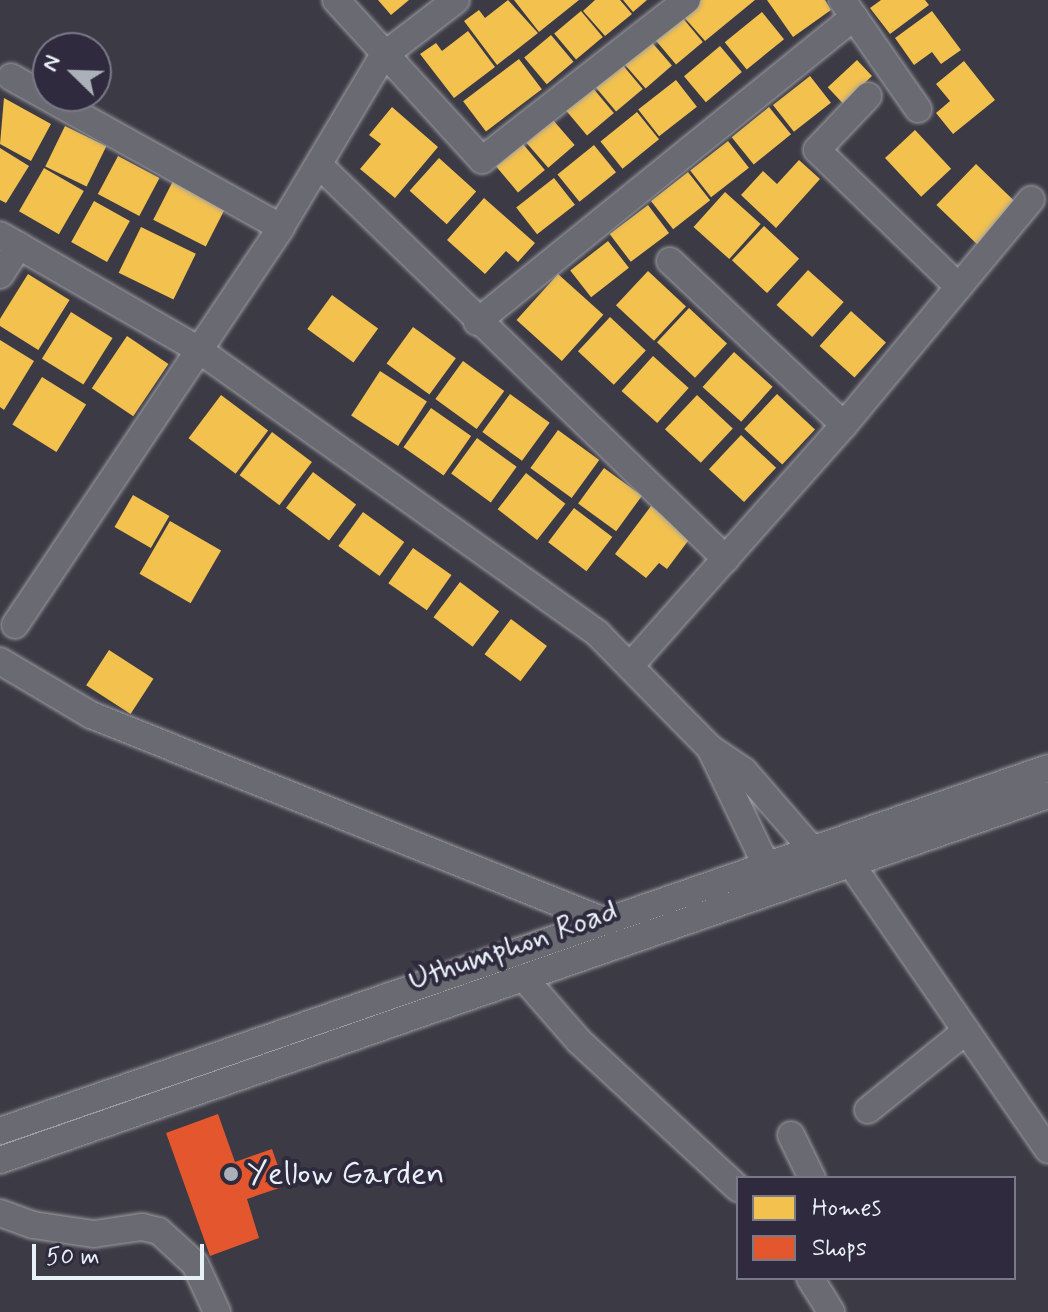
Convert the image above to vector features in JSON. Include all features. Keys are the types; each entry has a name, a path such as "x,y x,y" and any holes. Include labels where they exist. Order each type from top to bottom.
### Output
{"street":[{"path":"336,0 383,56 482,160 687,0"},
{"path":"15,625 281,227 383,56 456,0"},
{"path":"477,322 848,9 918,109"},
{"path":"11,77 281,227"},
{"path":"868,96 817,150 959,287"},
{"path":"320,166 477,322 726,559"},
{"path":"631,665 844,425 1031,200"},
{"path":"0,275 9,240 199,350 598,634 710,748 744,771 811,848"},
{"path":"670,261 844,425"},
{"path":"0,661 91,715 607,922"},
{"path":"710,748 765,863"},
{"name":"Uthumphon Road","path":"0,1131 607,922 765,863 1048,768"},
{"name":"Uthumphon Road","path":"0,1160 1048,795"},
{"path":"851,864 1048,1150"},
{"path":"524,978 579,1041 736,1186"},
{"path":"868,1110 966,1031"},
{"path":"791,1135 811,1176"},
{"path":"0,1213 33,1225 94,1234 142,1227 159,1231 195,1264 217,1312"},
{"path":"819,1281 831,1312"}],"building: Homes":[{"path":"378,0 409,0 391,15"},
{"path":"508,0 538,33 497,65 464,21 479,10 485,18"},
{"path":"514,0 579,0 539,32"},
{"path":"595,0 620,0 632,14 605,36 583,11"},
{"path":"623,0 647,0 633,12"},
{"path":"701,0 755,0 705,41 683,16"},
{"path":"767,0 825,0 831,10 793,37"},
{"path":"881,0 925,0 929,5 890,34 870,8"},
{"path":"581,11 603,37 576,60 554,33"},
{"path":"932,11 961,50 941,64 932,52 914,65 895,38"},
{"path":"762,12 784,39 747,69 725,42"},
{"path":"681,16 703,42 676,65 654,38"},
{"path":"468,31 495,67 454,98 420,54 436,43 442,51"},
{"path":"551,35 573,62 547,84 524,57"},
{"path":"649,39 672,65 646,88 623,62"},
{"path":"720,46 742,72 706,102 684,76"},
{"path":"519,59 542,89 486,131 463,101"},
{"path":"857,60 872,76 843,103 828,87"},
{"path":"964,61 995,100 953,134 936,113 950,101 936,84"},
{"path":"621,63 643,89 616,112 594,85"},
{"path":"810,76 831,103 794,132 773,105"},
{"path":"676,80 697,107 659,136 638,110"},
{"path":"592,87 614,113 587,136 565,109"},
{"path":"4,98 51,124 31,161 0,144"},
{"path":"392,107 438,147 395,198 360,169 381,144 369,135"},
{"path":"769,107 791,134 754,164 732,137"},
{"path":"637,112 659,139 623,169 600,142"},
{"path":"553,120 575,145 548,168 527,143"},
{"path":"65,126 106,146 87,187 45,166"},
{"path":"915,130 951,169 921,197 885,158"},
{"path":"728,141 749,168 711,197 690,171"},
{"path":"523,144 545,170 518,193 496,166"},
{"path":"594,145 616,172 580,202 557,175"},
{"path":"0,148 29,166 6,203 0,200"},
{"path":"118,156 159,178 139,216 98,194"},
{"path":"439,158 476,191 447,224 410,191"},
{"path":"799,160 820,179 776,228 741,195 763,171 777,184"},
{"path":"976,164 1018,204 978,245 936,205"},
{"path":"44,168 84,191 59,234 19,211"},
{"path":"688,172 710,200 673,229 651,201"},
{"path":"175,177 228,204 206,247 153,220"},
{"path":"554,178 575,205 537,234 516,208"},
{"path":"725,192 761,224 729,259 694,227"},
{"path":"484,198 535,243 518,262 506,251 485,274 447,240"},
{"path":"94,201 130,221 107,262 71,242"},
{"path":"648,205 669,233 631,262 610,234"},
{"path":"764,226 799,259 767,293 732,260"},
{"path":"141,227 196,254 173,300 119,273"},
{"path":"608,241 629,268 591,297 570,271"},
{"path":"808,270 844,302 812,337 777,305"},
{"path":"648,271 686,306 654,341 616,305"},
{"path":"28,274 70,300 38,350 0,326 0,319"},
{"path":"558,274 603,315 562,361 517,320"},
{"path":"332,295 378,329 353,362 307,329"},
{"path":"689,308 727,343 695,378 657,342"},
{"path":"851,311 886,342 854,377 820,346"},
{"path":"71,312 113,338 83,385 42,359"},
{"path":"610,317 646,350 614,385 578,351"},
{"path":"413,327 456,358 429,395 387,363"},
{"path":"127,336 168,364 133,416 92,388"},
{"path":"0,340 34,361 4,410 0,407"},
{"path":"734,352 773,387 741,422 703,387"},
{"path":"653,356 689,388 657,423 622,391"},
{"path":"463,361 504,391 477,429 435,399"},
{"path":"380,371 427,401 398,446 351,415"},
{"path":"42,377 86,405 56,452 12,424"},
{"path":"510,394 550,423 522,461 482,432"},
{"path":"777,394 815,429 782,465 744,429"},
{"path":"221,395 268,431 236,474 189,438"},
{"path":"697,395 733,428 701,463 665,429"},
{"path":"431,408 471,436 444,475 403,447"},
{"path":"558,430 599,460 572,498 530,468"},
{"path":"272,432 312,462 279,505 240,475"},
{"path":"741,435 776,468 744,502 709,469"},
{"path":"477,438 517,467 491,502 451,474"},
{"path":"604,468 642,496 616,531 578,504"},
{"path":"313,472 356,504 329,540 286,508"},
{"path":"526,473 565,504 537,540 498,509"},
{"path":"133,495 169,516 151,548 115,527"},
{"path":"651,506 691,537 667,569 659,563 646,578 615,554"},
{"path":"574,508 612,537 586,571 548,542"},
{"path":"363,512 404,542 380,576 338,546"},
{"path":"170,521 221,550 191,603 140,574"},
{"path":"413,548 452,575 427,610 388,583"},
{"path":"460,582 499,611 473,647 434,617"},
{"path":"511,619 547,646 520,681 485,654"},
{"path":"109,650 153,679 131,714 86,685"}],"building: Shops":[{"name":"Yellow Garden","path":"218,1114 235,1162 272,1149 285,1186 247,1199 259,1238 210,1256 166,1133"}],"place":[{"name":"Yellow Garden","path":"231,1174"}]}
